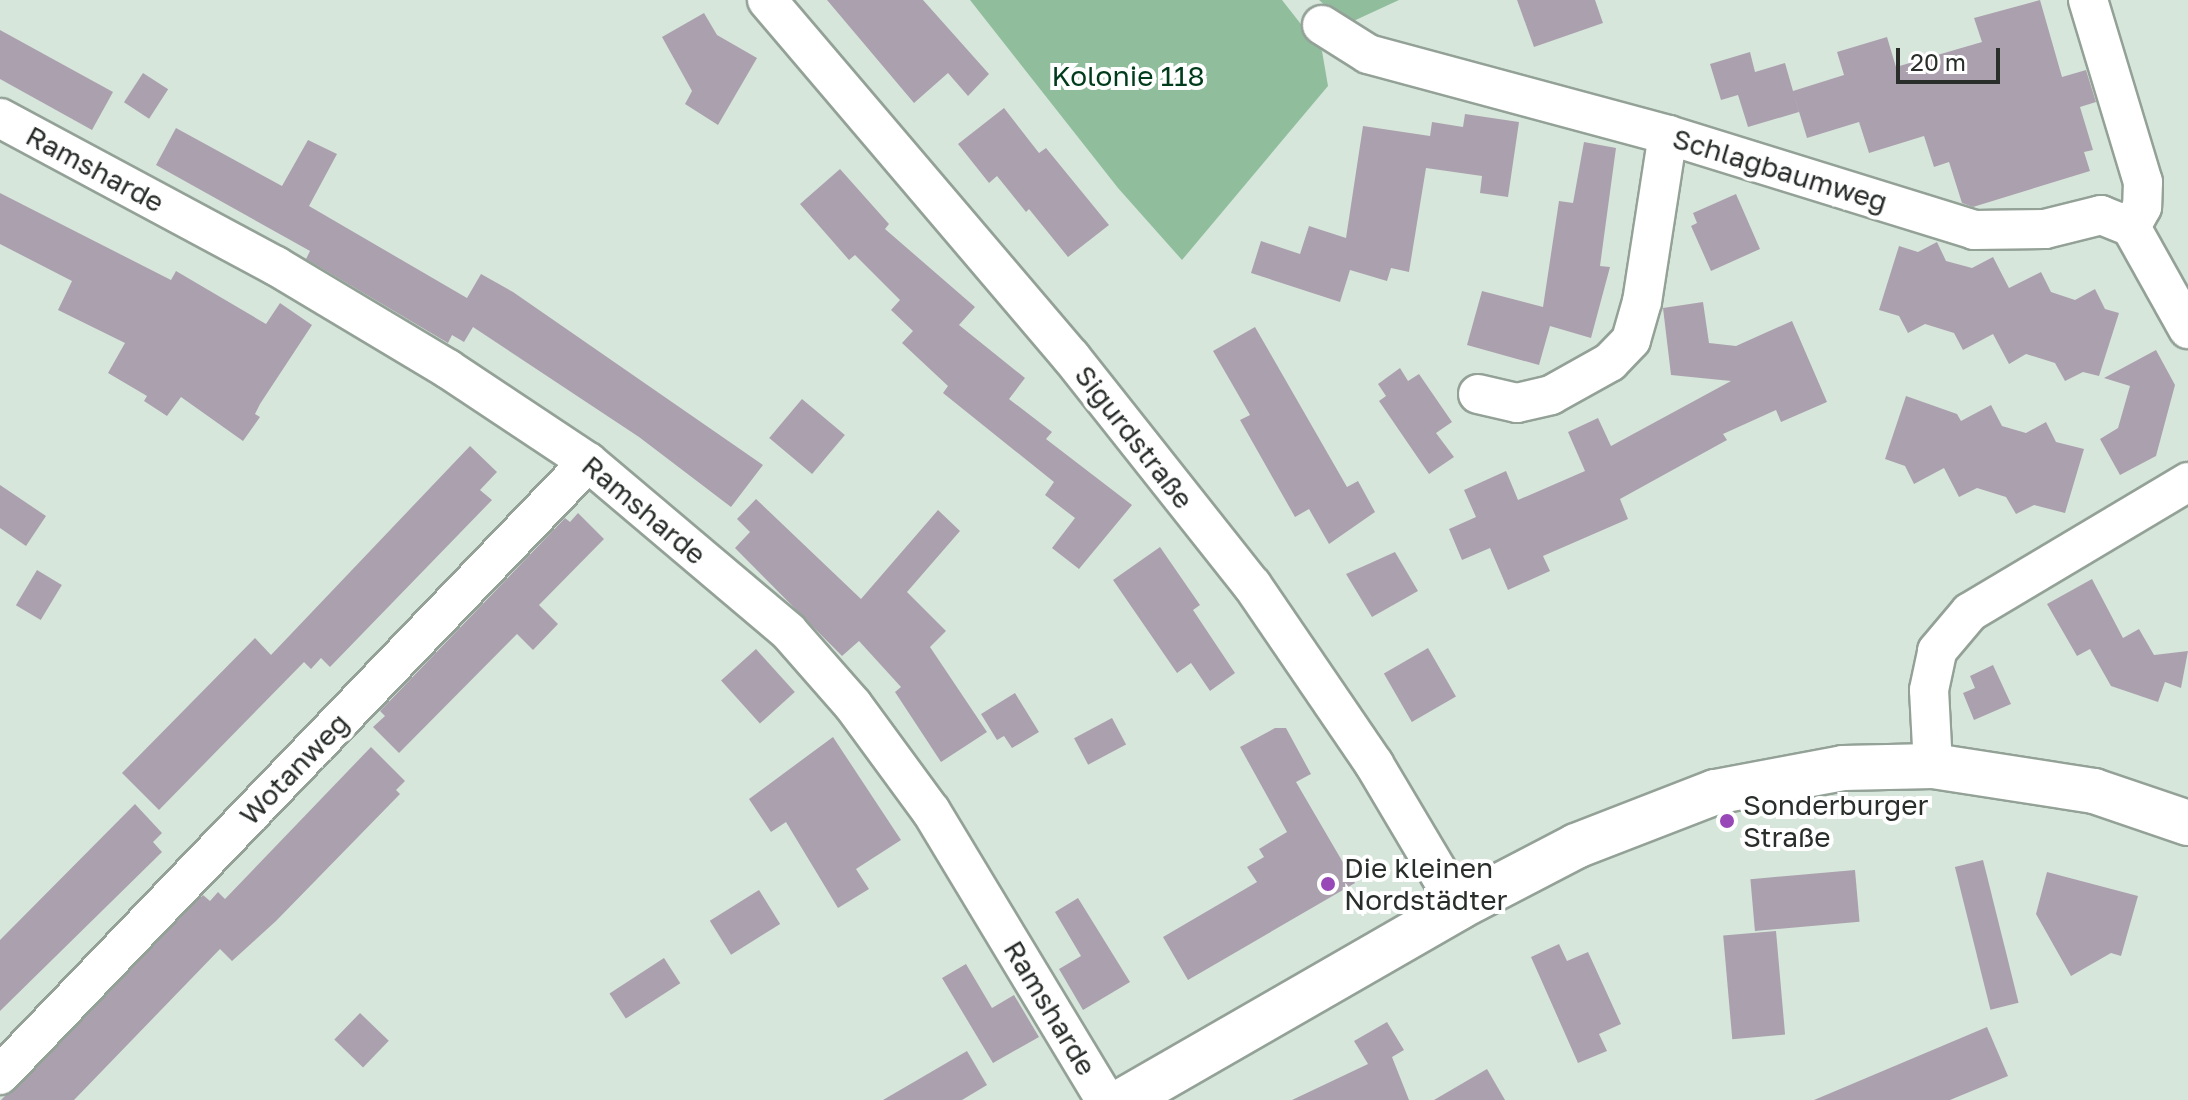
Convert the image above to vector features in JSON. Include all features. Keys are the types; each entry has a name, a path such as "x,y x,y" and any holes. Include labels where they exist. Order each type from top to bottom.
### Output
{"street":[{"name":"Sigurdstraße","path":"767,0 1071,357 1252,585 1374,764 1459,907"},
{"path":"2088,0 2143,182 2142,207 2131,227 2188,329"},
{"name":"Schlagbaumweg","path":"1322,25 1368,54 1668,135 1974,230 2045,229 2101,215 2131,227"},
{"name":"Ramsharde","path":"0,118 276,266 448,369 588,462 788,631 853,705 931,811 1105,1100"},
{"path":"1478,394 1517,403 1551,395 1610,362 1631,340 1642,302 1668,135"},
{"name":"Wotanweg","path":"0,1075 588,462"},
{"path":"1933,766 1929,690 1937,651 1970,612 2188,482"},
{"path":"1124,1100 1459,907 1576,846 1715,792 1843,768 1933,766 2094,791 2188,823"}],"green space":[{"name":"Kolonie 118","path":"970,0 1282,0 1322,51 1328,86 1182,260 1118,188"},
{"path":"1319,0 1399,0 1347,24"}],"building":[{"path":"827,0 923,0 989,74 968,96 948,73 914,103"},
{"path":"1517,0 1595,0 1603,23 1534,47"},
{"path":"2040,0 2062,77 2086,70 2096,102 2080,107 2093,150 2084,152 2090,171 1973,207 1962,203 1949,162 1934,167 1924,136 1869,153 1859,122 1807,138 1793,92 1799,112 1748,127 1738,95 1721,100 1710,64 1750,52 1755,72 1785,63 1793,91 1844,75 1837,52 1887,37 1896,67 1982,42 1974,18"},
{"path":"704,13 717,35 757,58 718,125 685,104 692,91 662,37"},
{"path":"0,30 113,92 92,130 0,79"},
{"path":"143,73 168,89 149,119 124,102"},
{"path":"1004,108 1039,153 1046,148 1109,225 1068,257 997,176 989,183 958,144"},
{"path":"1465,114 1519,122 1508,197 1480,193 1482,176 1426,168 1409,272 1391,268 1387,281 1350,270 1340,302 1251,273 1261,241 1300,254 1309,226 1346,238 1363,126 1430,136 1432,122 1463,127"},
{"path":"176,128 282,186 308,140 337,154 309,206 467,298 481,274 513,292 763,465 731,507 639,437 473,327 464,342 452,335 448,343 306,259 310,251 156,165"},
{"path":"1584,142 1616,148 1600,266 1610,267 1591,338 1550,326 1539,365 1467,345 1482,291 1543,307 1559,201 1573,203"},
{"path":"840,169 889,224 885,229 975,307 959,325 1025,378 1009,399 1052,432 1046,439 1132,505 1079,569 1052,548 1075,518 1045,495 1054,482 943,393 948,386 902,343 913,331 891,310 900,300 855,255 849,260 800,204"},
{"path":"0,193 171,280 176,271 266,324 280,303 312,325 260,404 255,414 260,417 243,441 181,397 167,416 144,401 147,396 108,373 125,343 58,310 72,281 0,244"},
{"path":"1736,194 1760,249 1711,271 1691,226 1697,223 1693,213"},
{"path":"1937,242 1946,261 1972,268 1993,257 2009,288 2041,272 2051,292 2075,300 2095,289 2105,309 2119,313 2099,376 2083,372 2065,381 2055,363 2026,354 2009,364 1993,334 1963,350 1954,333 1925,324 1908,333 1899,316 1879,310 1899,246 1918,252"},
{"path":"1703,302 1709,343 1736,346 1792,321 1827,402 1781,422 1776,410 1723,434 1727,440 1620,499 1628,519 1543,556 1550,571 1508,590 1490,548 1462,560 1449,529 1476,517 1464,490 1506,471 1518,500 1585,471 1568,432 1598,418 1611,446 1731,381 1671,375 1663,308"},
{"path":"1255,327 1347,487 1358,481 1375,512 1329,544 1309,509 1295,517 1240,420 1250,415 1213,351"},
{"path":"2156,350 2175,385 2156,456 2120,475 2100,439 2118,428 2130,386 2104,378"},
{"path":"1400,368 1408,381 1419,374 1452,422 1436,433 1454,457 1429,474 1379,401 1386,396 1378,384"},
{"path":"1906,396 1957,414 1961,421 1991,405 2002,426 2026,433 2046,422 2056,442 2084,449 2065,513 2034,505 2016,514 2006,497 1977,488 1959,497 1944,468 1914,484 1905,466 1885,459"},
{"path":"802,399 845,435 812,474 769,438"},
{"path":"470,446 497,472 480,490 492,500 330,667 321,658 311,669 304,662 159,810 122,773 255,638 271,655"},
{"path":"0,485 46,516 26,546 0,528"},
{"path":"756,499 861,599 938,510 960,531 907,592 946,631 930,647 987,732 941,762 895,692 901,687 859,641 842,656 735,548 750,532 737,519"},
{"path":"578,513 604,539 539,605 558,624 533,650 517,634 399,753 373,727 385,716 380,711 565,518 570,522"},
{"path":"1160,547 1200,605 1193,610 1235,673 1210,691 1191,663 1177,673 1113,580"},
{"path":"1395,552 1418,591 1372,617 1346,574"},
{"path":"37,570 62,585 41,620 16,605"},
{"path":"2092,579 2123,638 2139,629 2154,655 2188,651 2181,688 2165,682 2158,702 2111,686 2090,649 2077,656 2047,604"},
{"path":"1428,648 1456,696 1412,722 1384,674"},
{"path":"756,649 795,692 760,724 721,680"},
{"path":"1993,665 2011,704 1974,720 1963,693 1975,688 1970,676"},
{"path":"1015,693 1039,732 1012,748 1004,736 997,740 981,714"},
{"path":"1112,718 1126,744 1088,765 1074,738"},
{"path":"1275,728 1286,728 1311,774 1296,782 1355,883 1188,980 1163,937 1257,882 1247,867 1264,857 1259,849 1287,832 1240,747"},
{"path":"833,737 901,840 856,869 869,889 838,908 786,822 771,832 749,799"},
{"path":"371,747 405,781 396,790 400,794 276,921 232,961 220,949 74,1100 1,1100 203,895 210,901 218,892 225,899"},
{"path":"135,804 162,833 153,842 162,852 0,1011 0,940"},
{"path":"1983,860 2019,1003 1990,1010 1955,867"},
{"path":"1855,870 1860,922 1755,931 1750,879"},
{"path":"2047,872 2138,896 2121,956 2111,953 2071,976 2036,914"},
{"path":"759,890 780,924 731,955 710,921"},
{"path":"1078,898 1130,982 1083,1010 1059,969 1081,956 1055,912"},
{"path":"1776,931 1785,1035 1732,1039 1723,936"},
{"path":"1559,944 1567,961 1588,952 1621,1024 1599,1034 1607,1051 1578,1063 1531,957"},
{"path":"664,958 680,983 626,1019 609,993"},
{"path":"966,964 992,1008 1014,995 1039,1037 993,1063 942,978"},
{"path":"360,1013 389,1041 363,1067 334,1040"},
{"path":"1387,1022 1404,1050 1392,1057 1409,1100 1292,1100 1368,1064 1354,1041"},
{"path":"1987,1027 2008,1076 1950,1100 1814,1100"},
{"path":"967,1051 987,1085 962,1100 883,1100"},
{"path":"1487,1069 1505,1100 1434,1100"}],"place":[{"name":"Sonderburger Straße","path":"1727,821"},
{"name":"Die kleinen Nordstädter","path":"1328,884"}]}
